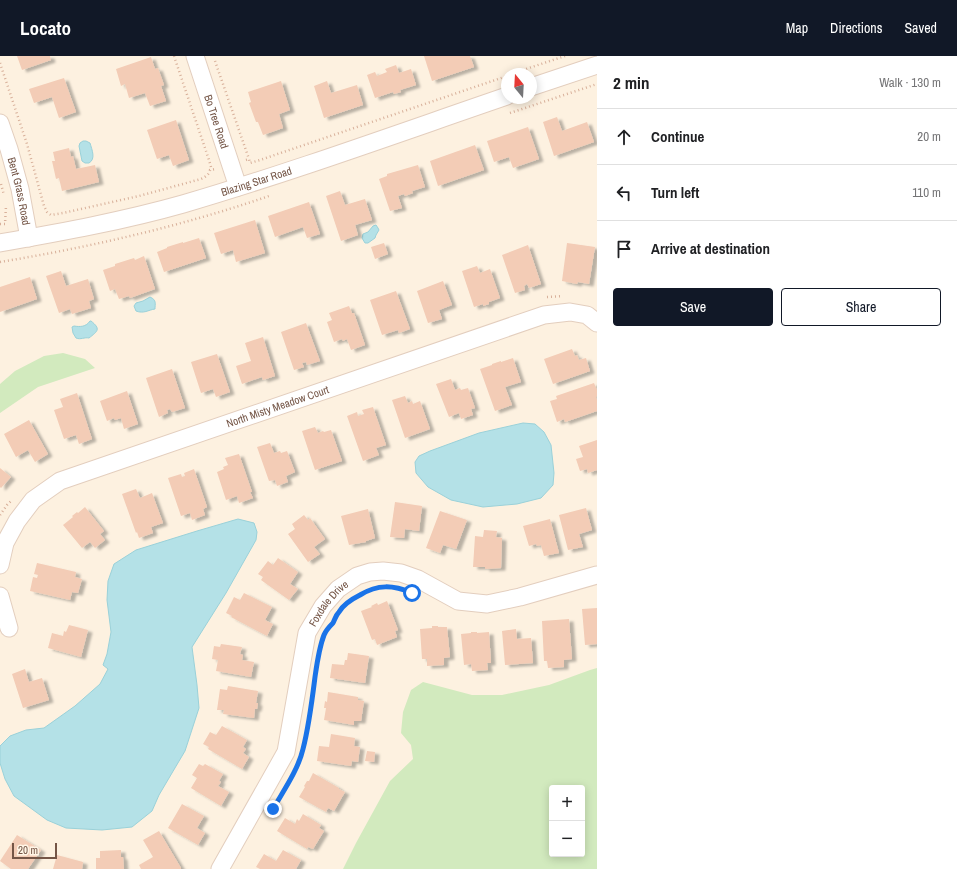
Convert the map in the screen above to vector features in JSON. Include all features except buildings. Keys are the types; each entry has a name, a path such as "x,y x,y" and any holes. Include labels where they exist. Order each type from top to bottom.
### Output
{"street":[{"name":"Bo Tree Road","path":"195,56 238,187"},
{"path":"537,85 591,63"},
{"name":"Blazing Star Road","path":"0,243 132,217 182,204 262,180 501,98"},
{"name":"Bent Grass Road","path":"0,123 20,189 29,238"},
{"name":"North Misty Meadow Court","path":"0,565 5,543 17,521 33,500 60,481 544,315 570,312 587,315 597,323"},
{"name":"Foxdale Drive","path":"220,869 286,752 307,633 323,606 338,590 357,576 370,572 383,571 401,573 418,579 458,601 487,604 520,597 597,575"},
{"path":"0,596 9,628"}],"path":[{"path":"174,56 209,160 211,167 210,170"},
{"path":"213,56 249,159"},
{"path":"530,68 565,56"},
{"path":"0,182 4,196"},
{"path":"0,224 5,224 6,203"}],"green space":[{"path":"63,353 85,359 95,368 38,387 0,413 0,384 15,371 44,356"},
{"path":"597,668 597,869 343,869 390,781 413,759 411,745 401,733 403,712 411,690 423,682 472,695 502,695 549,685"}],"water":[{"path":"83,141 90,143 92,149 93,157 89,163 82,161 79,146"},
{"path":"376,225 379,230 375,238 368,243 365,243 362,238 363,234 368,232 373,226"},
{"path":"150,297 155,301 155,309 144,312 136,311 134,306 136,303"},
{"path":"90,321 96,326 96,332 89,338 76,338 72,327 85,325"},
{"path":"523,423 535,424 544,432 551,445 554,473 553,485 541,498 517,504 483,507 451,500 428,487 416,473 415,462 419,456 479,433"},
{"path":"238,519 254,523 257,532 256,540 226,593 192,647 199,708 185,751 159,795 152,811 132,827 102,830 66,828 47,820 14,796 5,779 0,763 0,746 10,736 26,730 44,728 75,706 100,684 108,669 103,665 107,654 111,632 107,600 108,581 114,564 136,550"}],"route":[{"path":"273,809 293,774 303,750 320,647 328,627 342,608 353,598 365,592 375,588 389,587 398,588 412,593"}]}
